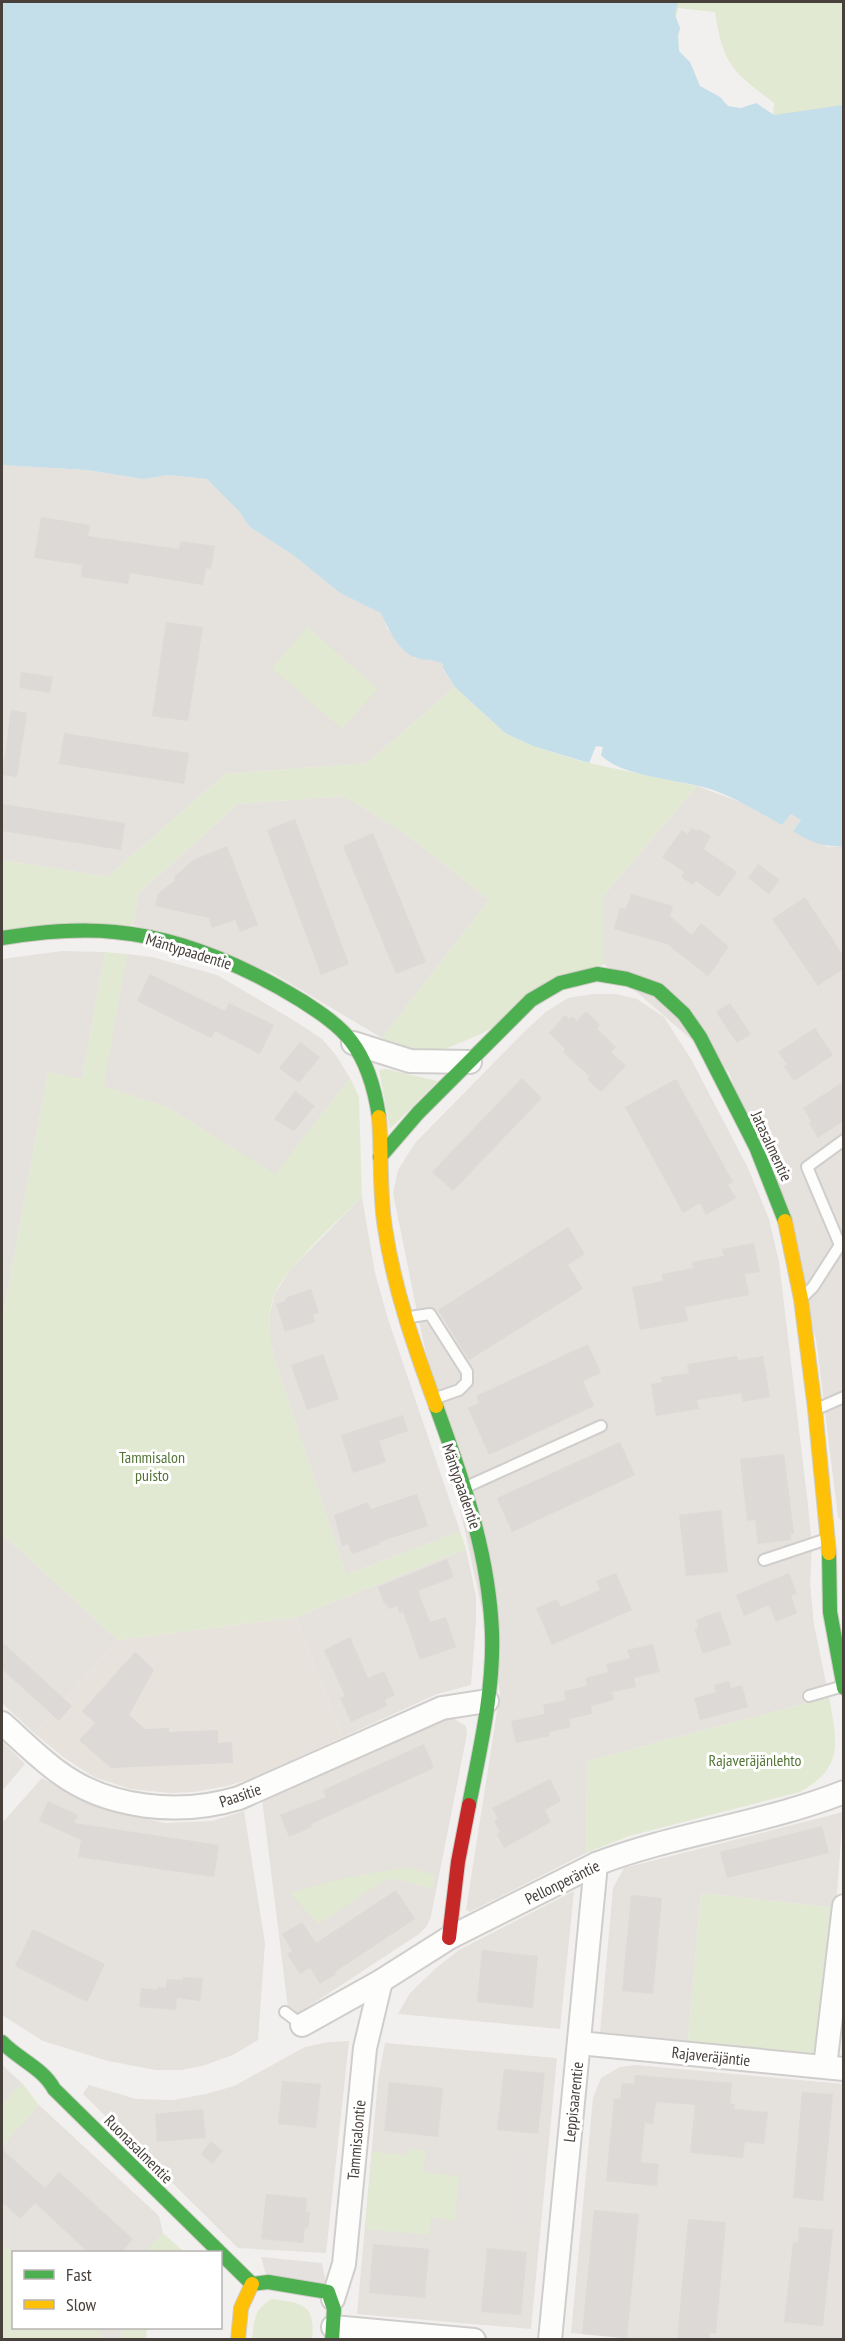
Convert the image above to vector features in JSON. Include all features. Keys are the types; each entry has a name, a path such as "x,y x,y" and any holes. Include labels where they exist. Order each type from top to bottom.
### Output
{"street":[{"name":"Mäntypaadentie","path":"2,938 41,932 88,930 118,932 169,942 222,959 279,987 337,1026 353,1043 371,1078 376,1105 386,1236 406,1317 479,1536 491,1602 492,1645 483,1734 450,1902 449,1938"},
{"name":"Jatasalmentie","path":"380,1157 418,1113 531,1000 560,983 597,974 627,979 658,990 684,1014 700,1037 756,1147 784,1218 801,1299 816,1409 834,1553 830,1612 843,1687"},
{"name":"Mäntypaadentie","path":"353,1043 410,1061 470,1062"},
{"name":"Paasitie","path":"2,1723 58,1772 89,1788 110,1797 148,1806 193,1807 223,1803 247,1795 442,1708 487,1701"},
{"name":"Pellonperäntie","path":"294,2018 381,1981 449,1938 596,1864 684,1837 803,1808 843,1792"},
{"name":"Leppisaarentie","path":"550,2340 596,1864"},
{"path":"834,2068 843,1906"},
{"name":"Tammisalontie","path":"333,2299 344,2264 365,2048 381,1981"},
{"name":"Ruonasalmentie","path":"2,2042 18,2057 34,2066 49,2079 54,2089 218,2251"},
{"name":"Rajaveräjäntie","path":"579,2043 834,2068"},
{"name":"Ruonasalmentie","path":"222,2254 252,2284"},
{"path":"238,2340 241,2308 252,2284 268,2282 328,2292 333,2299 333,2333 474,2340"}],"lane":[{"path":"801,1299 813,1287 842,1245 807,1167 843,1140"},
{"path":"406,1317 430,1314 467,1372 467,1382 459,1390 432,1399"},
{"path":"816,1409 843,1397"},
{"path":"463,1488 601,1426"},
{"path":"764,1560 834,1553"},
{"path":"809,1696 843,1687"}],"shaded area":[{"path":"2,465 87,470 143,479 168,475 207,479 240,511 250,527 293,555 340,593 382,613 387,628 402,647 415,658 435,659 444,665 442,668 455,687 367,763 225,774 107,877 2,860"},
{"path":"697,786 743,803 782,825 791,814 801,820 793,831 828,847 840,846 843,850 843,1522 838,1517 816,1339 729,1072 604,964 604,895"},
{"path":"344,796 406,834 489,900 382,1038 271,972 133,925 139,893 238,804"},
{"path":"62,951 105,952 82,1079 48,1072 2,1322 2,959"},
{"path":"127,954 152,957 217,975 322,1039 335,1054 350,1078 275,1175 167,1107 103,1086"},
{"path":"593,994 616,994 637,999 664,1017 691,1059 748,1168 769,1219 779,1262 808,1505 812,1548 810,1583 814,1625 829,1697 587,1761 586,1853 470,1912 466,1910 500,1692 393,1193 398,1170 415,1143 527,1029 547,1011 568,998"},
{"path":"362,1197 375,1273 388,1319 460,1531 346,1575 274,1358 269,1332 274,1295 291,1269"},
{"path":"2,1534 118,1640 34,1733 2,1703"},
{"path":"466,1549 476,1596 471,1685 437,1694 343,1737 296,1617"},
{"path":"296,1617 343,1737 256,1777 227,1786 194,1792 171,1793 130,1789 94,1777 63,1757 34,1733 118,1640"},
{"path":"451,1717 466,1726 467,1734 431,1916 427,1926 419,1934 294,2016 288,2008 262,1799 438,1718"},
{"path":"2,1741 25,1764 2,1791"},
{"path":"42,1778 79,1798 120,1813 165,1823 212,1821 244,1811 265,1943 258,2040 233,2055 202,2066 181,2070 156,2070 108,2061 43,2041 2,2015 2,1823"},
{"path":"843,1812 836,1908 701,1893 688,2041 600,2033 613,1888 624,1868"},
{"path":"574,1891 560,2029 398,2014 410,1993 459,1950"},
{"path":"349,2041 326,2253 238,2248 83,2094 89,2085 136,2099 173,2100 206,2094 234,2086 305,2047"},
{"path":"385,2043 557,2058 531,2329 357,2314 378,2080"},
{"path":"2,2065 22,2083 2,2106"},
{"path":"636,2065 843,2084 843,2339 640,2340 571,2333 593,2098 601,2078 620,2067"},
{"path":"39,2105 159,2216 163,2233 147,2251 12,2251 12,2329 121,2329 122,2339 2,2340 2,2146"},
{"path":"509,2150 537,2153 530,2230 502,2227"},
{"path":"261,2257 322,2263 328,2292 268,2282"}],"green space":[{"path":"535,2 843,2 843,143 773,115 774,103 748,83 726,56 715,12 678,8 676,18 680,28 679,51 693,69"},
{"path":"308,627 378,689 342,729 272,668"},
{"path":"455,687 505,733 533,746 584,762 697,786 604,895 604,964 481,1034 443,1050 410,1052 382,1038 489,900 406,834 344,796 238,804 139,893 133,925 2,930 2,860 107,877 225,774 367,763"},
{"name":"Tammisalon puisto","path":"105,952 127,954 104,1086 167,1107 275,1174 350,1078 359,1097 362,1197 299,1260 278,1287 270,1313 270,1335 274,1358 346,1575 460,1531 466,1549 296,1617 118,1640 2,1534 2,1322 48,1072 82,1079"},
{"path":"386,1069 438,1081 390,1129 379,1070"},
{"name":"Rajaveräjänlehto","path":"829,1697 835,1740 831,1763 825,1773 800,1792 629,1836 586,1853 587,1761"},
{"path":"406,1867 435,1875 432,1889 397,1879 385,1880 318,1924 290,1893 345,1878"},
{"path":"701,1893 836,1908 821,2054 688,2041"},
{"path":"22,2083 39,2105 2,2146 2,2106"},
{"path":"412,2149 426,2151 423,2172 459,2176 455,2221 431,2217 429,2235 365,2229 372,2152 404,2155"},
{"path":"163,2233 183,2251 147,2251"},
{"path":"2,2244 12,2251 12,2329 100,2329 101,2339 2,2339"},
{"path":"272,2299 305,2307 312,2319 312,2339 252,2340 254,2321 258,2311"},
{"path":"121,2329 147,2329 146,2339 122,2339"}],"water":[{"path":"2,2 678,2 675,15 680,28 679,51 690,62 700,86 720,97 728,106 741,108 756,103 774,115 843,105 843,850 840,846 815,843 793,831 801,820 791,814 782,825 717,791 636,773 610,762 601,755 603,747 596,746 589,763 533,746 505,733 455,687 442,667 444,665 434,660 417,658 405,651 395,639 381,613 340,593 293,555 250,527 239,511 207,479 168,475 143,479 87,470 2,465"}],"building":[{"path":"41,517 90,525 88,536 179,549 181,541 215,546 211,569 206,568 203,585 130,573 128,584 81,577 82,565 34,558"},
{"path":"166,622 203,627 188,721 152,716"},
{"path":"21,672 53,677 50,693 19,688"},
{"path":"11,710 27,713 17,777 2,775"},
{"path":"64,733 189,753 184,784 59,764"},
{"path":"2,804 125,823 121,850 2,831"},
{"path":"295,819 349,964 321,975 267,830"},
{"path":"691,828 711,836 704,849 737,872 719,897 696,881 693,885 681,877 684,872 662,857 682,830 688,834"},
{"path":"373,833 426,962 396,974 343,846"},
{"path":"227,846 258,925 240,932 235,920 212,928 209,918 155,906 158,894 175,880 174,877 193,860"},
{"path":"758,864 780,880 769,894 748,878"},
{"path":"631,894 673,906 670,916 692,935 701,923 729,947 708,976 667,944 614,929 620,908 626,909"},
{"path":"805,897 843,955 843,969 818,986 772,919"},
{"path":"150,974 225,1011 229,1003 274,1025 260,1054 215,1031 211,1038 137,1001"},
{"path":"730,1003 751,1034 737,1043 716,1012"},
{"path":"586,1011 600,1025 597,1029 616,1047 611,1052 626,1066 601,1092 587,1079 590,1077 563,1052 565,1049 549,1033 565,1015 569,1019 572,1016 577,1021"},
{"path":"815,1028 833,1055 794,1081 784,1066 787,1064 778,1052"},
{"path":"300,1042 320,1057 299,1083 279,1068"},
{"path":"522,1078 542,1098 453,1191 432,1172"},
{"path":"676,1079 733,1182 728,1185 736,1198 706,1215 700,1203 683,1213 625,1107"},
{"path":"843,1082 843,1121 818,1138 803,1108"},
{"path":"295,1091 315,1106 294,1131 274,1119"},
{"path":"568,1227 585,1254 568,1265 583,1289 469,1360 438,1310"},
{"path":"754,1243 760,1272 745,1274 749,1295 685,1307 688,1321 640,1330 632,1287 663,1281 662,1274 693,1268 692,1262 724,1256 722,1249"},
{"path":"311,1289 319,1313 313,1315 315,1322 285,1332 276,1304 285,1301 285,1298"},
{"path":"588,1344 601,1373 583,1381 594,1406 489,1455 468,1408 479,1403 476,1396"},
{"path":"323,1354 339,1399 307,1410 291,1365"},
{"path":"737,1356 738,1360 763,1356 770,1397 743,1402 741,1393 697,1400 699,1409 656,1416 651,1384 662,1382 661,1377 689,1373 687,1364"},
{"path":"403,1415 408,1431 379,1441 386,1462 353,1473 341,1435"},
{"path":"620,1442 635,1475 512,1532 497,1498"},
{"path":"784,1454 794,1534 791,1534 791,1540 758,1544 755,1520 747,1521 740,1459"},
{"path":"417,1494 428,1526 379,1542 380,1544 352,1554 348,1544 342,1546 334,1515 368,1502 371,1509"},
{"path":"721,1510 728,1572 686,1576 679,1515"},
{"path":"447,1559 454,1577 418,1591 430,1622 446,1617 456,1647 420,1660 403,1612 399,1613 397,1606 389,1609 386,1603 384,1604 378,1587"},
{"path":"616,1573 632,1610 552,1645 536,1608 557,1599 561,1607 600,1590 596,1581"},
{"path":"789,1573 797,1594 791,1596 797,1613 776,1622 769,1605 744,1616 736,1595"},
{"path":"720,1611 731,1644 703,1654 694,1629 698,1628 696,1620"},
{"path":"350,1637 368,1678 384,1671 395,1695 385,1700 387,1706 351,1722 340,1698 345,1696 324,1650"},
{"path":"2,1642 72,1706 59,1721 2,1669"},
{"path":"653,1644 660,1672 634,1678 636,1687 612,1692 614,1700 591,1706 592,1714 569,1719 571,1727 549,1732 550,1736 516,1743 511,1721 545,1714 543,1705 565,1700 564,1691 587,1686 585,1678 608,1672 606,1664 630,1658 627,1650"},
{"path":"135,1652 154,1670 129,1715 145,1729 169,1728 169,1732 218,1730 218,1743 232,1742 233,1763 111,1768 79,1740 95,1723 82,1711"},
{"path":"729,1681 731,1688 742,1685 748,1707 700,1720 694,1698 716,1692 714,1685"},
{"path":"424,1744 434,1768 311,1824 312,1827 289,1837 280,1815 326,1797 323,1790"},
{"path":"550,1779 561,1801 545,1810 551,1822 504,1848 497,1834 500,1832 494,1821 498,1819 492,1808"},
{"path":"48,1801 78,1815 74,1823 219,1845 214,1877 78,1857 81,1840 39,1821"},
{"path":"822,1826 829,1853 727,1878 720,1852"},
{"path":"396,1890 415,1919 320,1984 310,1968 300,1974 287,1954 292,1951 282,1934 302,1922 316,1943"},
{"path":"631,1895 662,1898 653,1994 622,1991"},
{"path":"33,1929 105,1964 87,2002 15,1966"},
{"path":"482,1950 538,1956 533,2008 477,2002"},
{"path":"183,1977 203,1978 200,2001 177,1998 176,2010 139,2007 141,1988 157,1990 157,1987 166,1988 167,1979 183,1980"},
{"path":"504,2069 545,2073 538,2134 497,2130"},
{"path":"635,2075 732,2083 730,2104 735,2104 734,2109 768,2112 764,2144 745,2142 743,2158 690,2153 695,2105 656,2102 653,2124 645,2123 641,2162 659,2164 657,2186 606,2181 614,2098 620,2099 622,2083 634,2084"},
{"path":"282,2081 321,2084 316,2128 278,2124"},
{"path":"389,2082 443,2088 438,2137 384,2131"},
{"path":"802,2092 833,2094 823,2201 793,2198"},
{"path":"203,2109 206,2138 157,2142 155,2114"},
{"path":"211,2141 223,2151 212,2164 201,2154"},
{"path":"2,2149 45,2188 59,2172 133,2239 123,2251 87,2251 35,2203 20,2219 2,2202"},
{"path":"266,2194 307,2198 306,2211 310,2212 303,2243 261,2239"},
{"path":"594,2210 639,2214 627,2338 582,2334"},
{"path":"688,2219 726,2222 716,2333 710,2333 710,2340 677,2340"},
{"path":"799,2227 833,2230 823,2326 784,2322 793,2242 798,2243"},
{"path":"373,2244 429,2249 425,2298 369,2293"},
{"path":"487,2248 527,2252 521,2315 481,2312"}],"traffic: fast":[{"path":"2,938 58,931 115,932 164,940 235,965 302,1001 346,1035 357,1049 366,1068 373,1087 379,1117"},
{"path":"380,1157 418,1113 531,1000 560,983 597,974 627,979 658,990 684,1014 700,1037 756,1147 785,1221"},
{"path":"436,1406 473,1518 490,1604 491,1676 469,1805"},
{"path":"829,1553 830,1612 844,1688"},
{"path":"2,2042 37,2069 54,2089 218,2251"},
{"path":"222,2254 252,2284"},
{"path":"252,2284 268,2282 328,2292 334,2309 332,2340"}],"traffic: slow":[{"path":"379,1117 382,1201 389,1251 406,1318 436,1406"},
{"path":"785,1221 801,1299 815,1409 829,1553"},
{"path":"238,2340 241,2308 252,2284"}],"traffic: jam":[{"path":"449,1938 458,1862 469,1805"}]}
